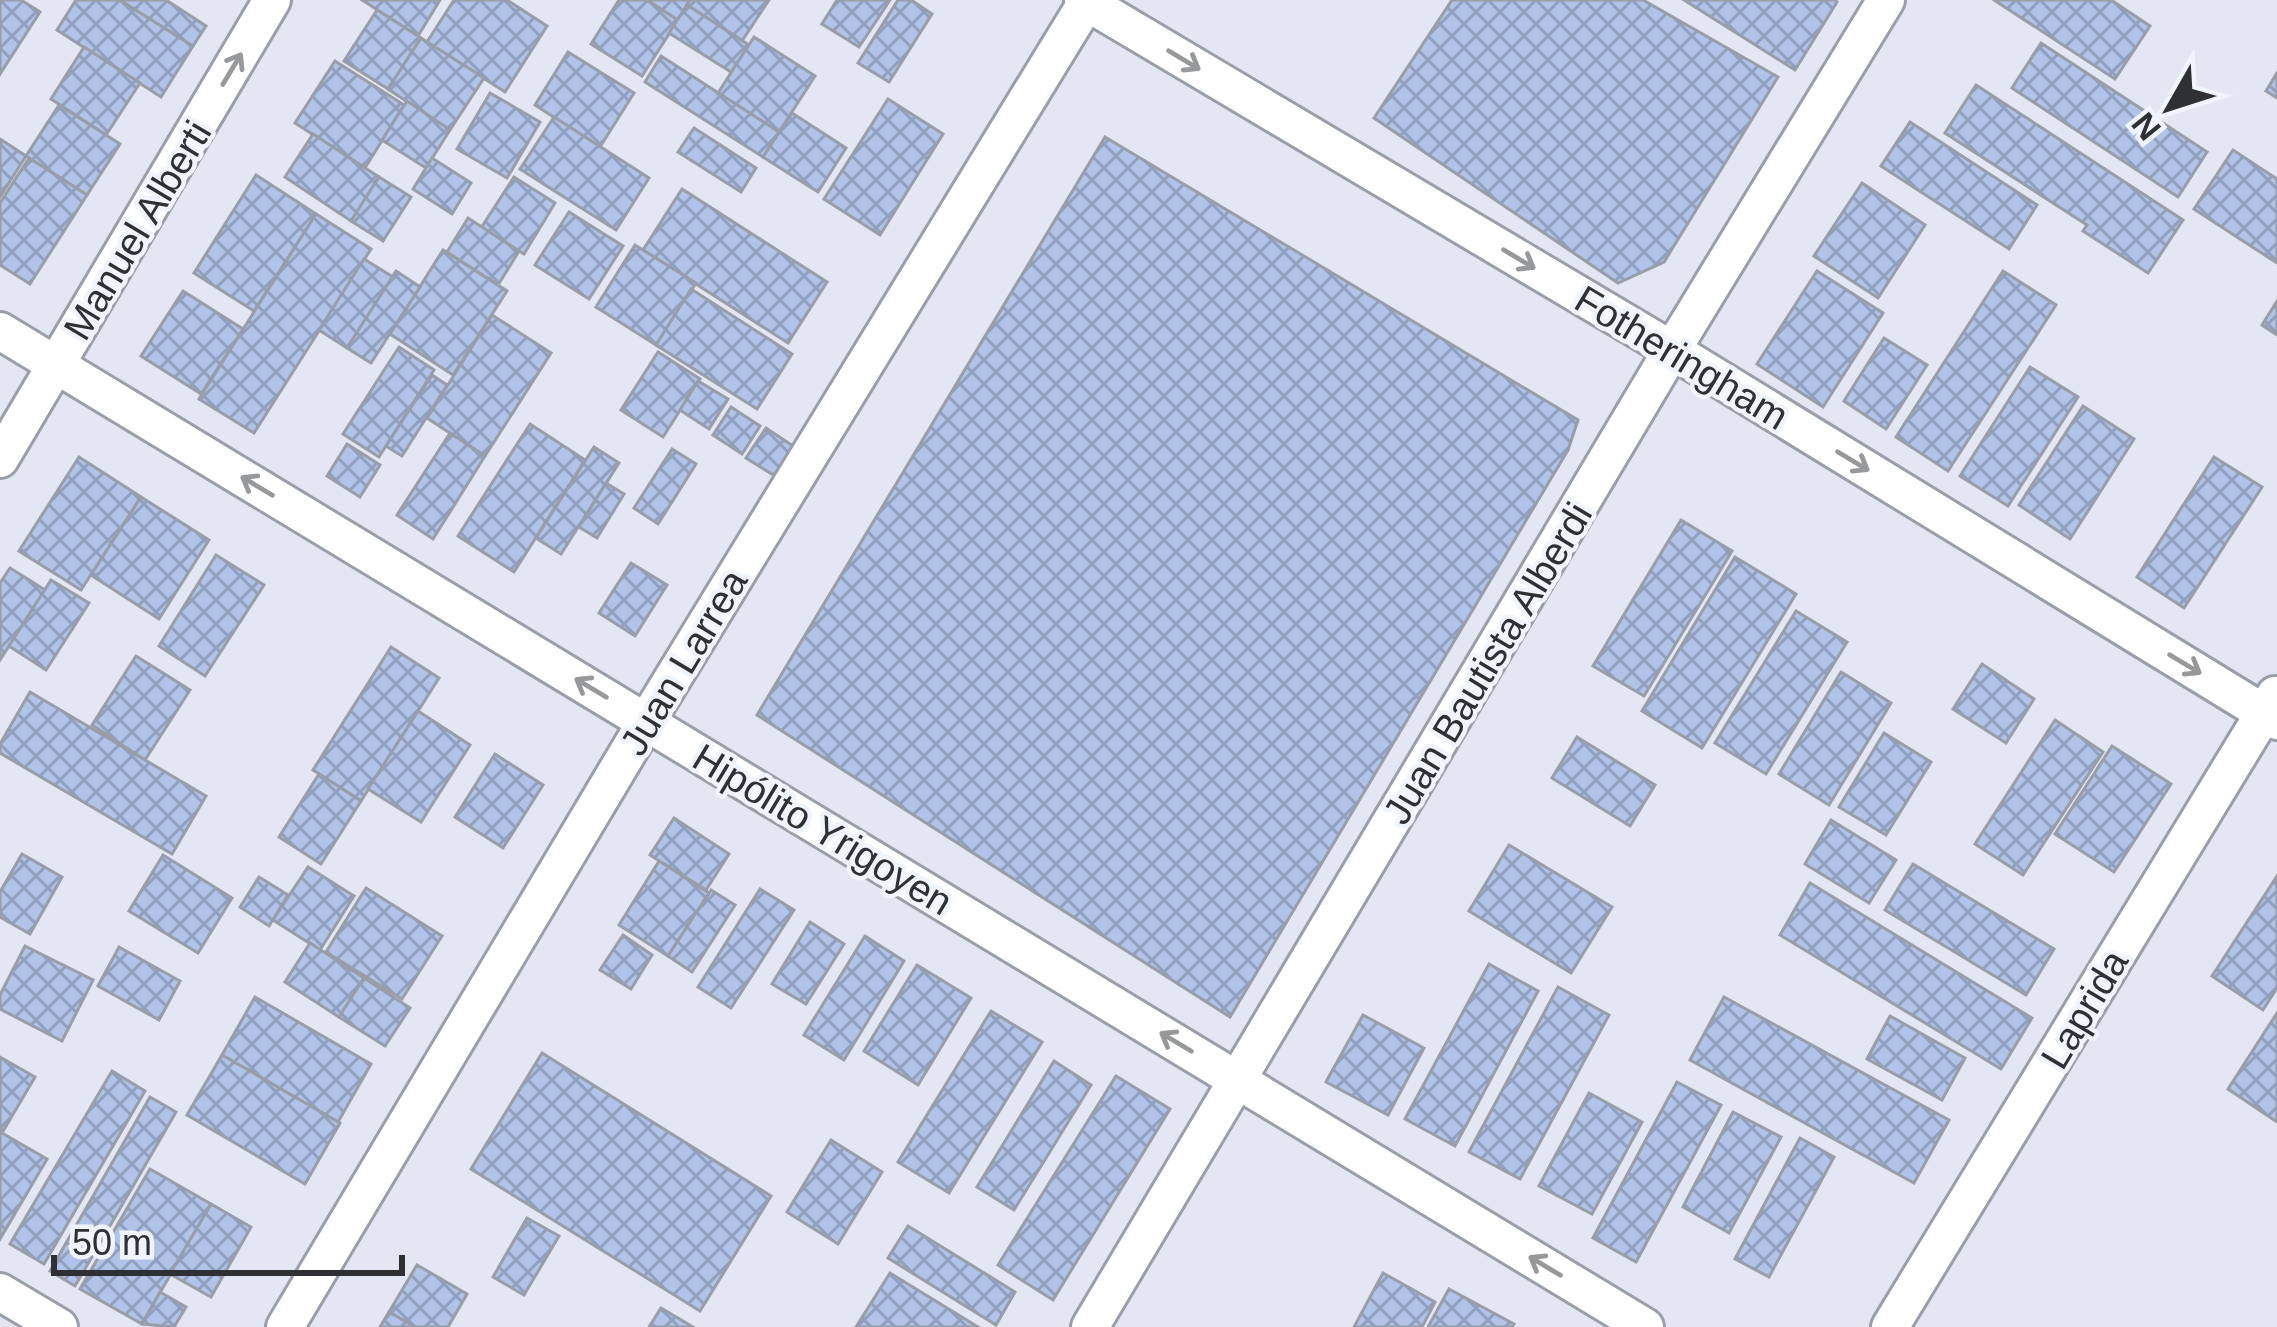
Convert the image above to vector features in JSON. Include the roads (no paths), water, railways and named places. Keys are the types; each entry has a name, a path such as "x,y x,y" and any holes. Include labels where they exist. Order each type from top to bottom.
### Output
{"street":[{"name":"Manuel Alberti","path":"0,458 272,0"},
{"name":"Juan Bautista Alberdi","path":"1090,1327 1886,0"},
{"name":"Fotheringham","path":"1086,1 2273,708"},
{"name":"Juan Larrea","path":"285,1327 646,722 1086,1"},
{"name":"Hipólito Yrigoyen","path":"0,331 1645,1327"},
{"name":"Laprida","path":"1890,1327 2273,708"},
{"path":"0,1292 59,1327"}]}
